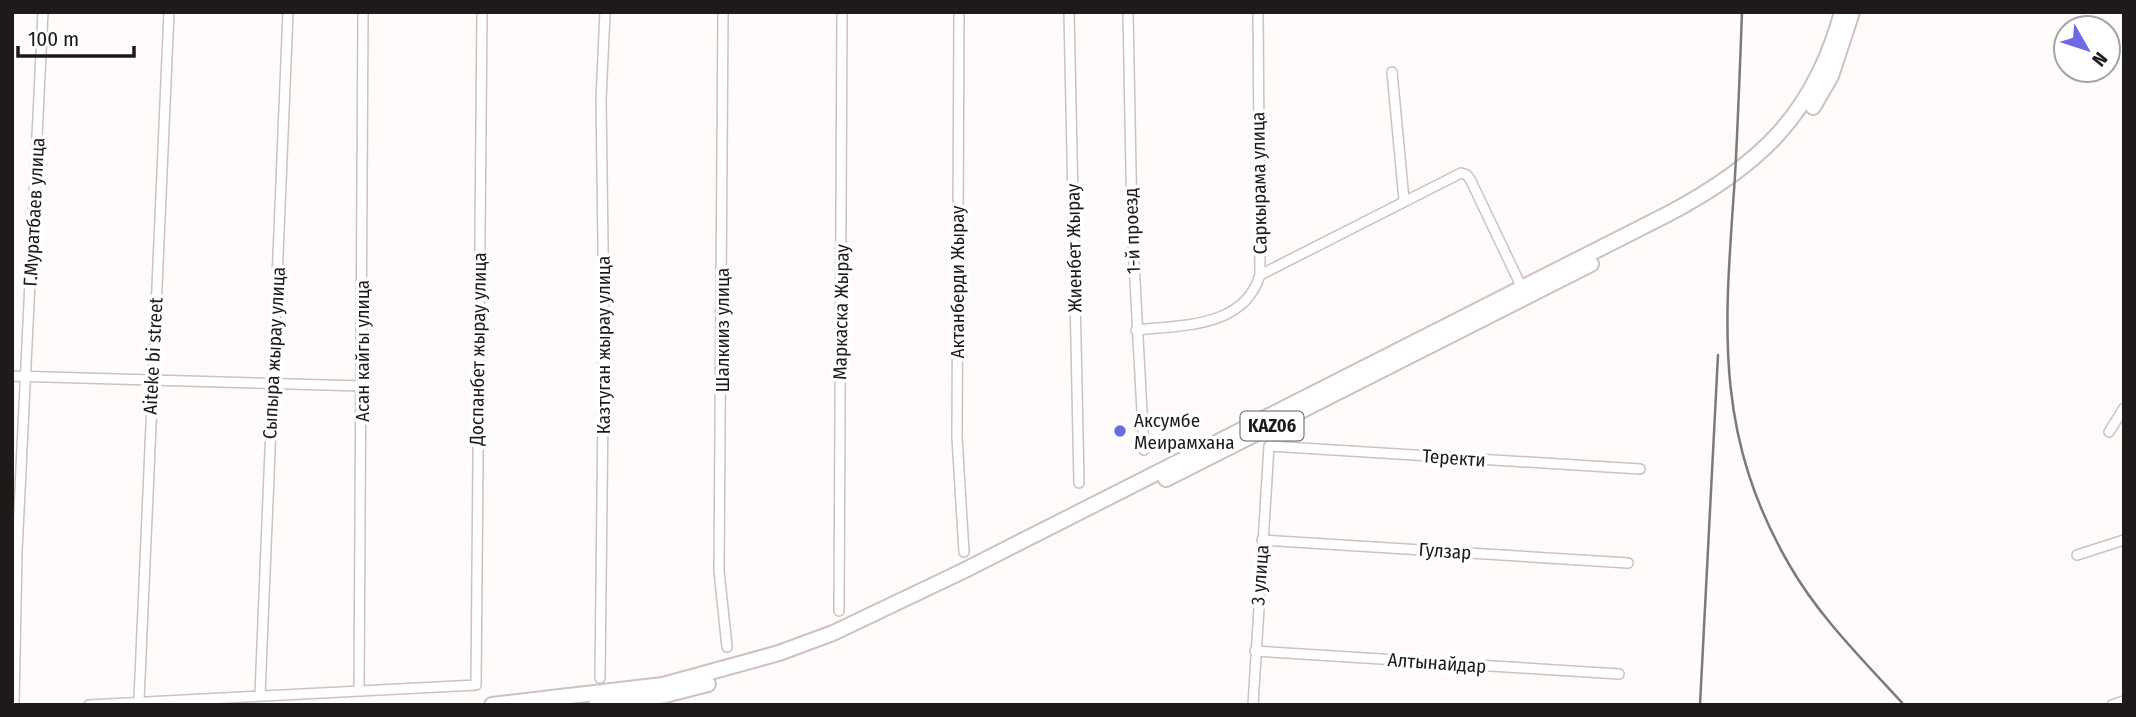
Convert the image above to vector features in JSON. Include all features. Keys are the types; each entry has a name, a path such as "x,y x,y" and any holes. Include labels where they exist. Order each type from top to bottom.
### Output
{"highway":[{"name":"KАZ06","path":"492,705 663,685 779,653 833,633 975,565 1697,199 1748,165 1790,123 1808,97 1830,52 1842,12"},
{"name":"KАZ06","path":"596,705 665,695 728,679 815,650 897,615 1702,208 1755,172 1797,129 1831,76 1855,12"}],"street":[{"name":"Г.Муратбаев улица","path":"14,705 17,552 43,12"},
{"name":"Aiteke bi street","path":"139,700 169,12"},
{"name":"Сыпыра жырау улица","path":"260,695 288,12"},
{"name":"Асан кайгы улица","path":"359,690 363,12"},
{"name":"Доспанбет жырау улица","path":"359,690 476,685 482,12"},
{"name":"Казтуган жырау улица","path":"600,678 604,316 601,100 605,12"},
{"name":"Шалкииз улица","path":"723,12 719,571 727,647"},
{"name":"Маркаска Жырау","path":"839,611 842,12"},
{"name":"Актанберди Жырау","path":"960,12 957,438 964,552"},
{"name":"Жиенбет Жырау","path":"1069,12 1079,483"},
{"name":"1-й проезд","path":"1128,12 1127,89 1136,330 1144,450"},
{"name":"Саркырама улица","path":"1258,12 1261,275 1461,173 1467,174 1522,288"},
{"path":"1392,72 1404,200"},
{"path":"1136,330 1212,321 1248,300 1255,292 1261,275"},
{"path":"12,376 362,386"},
{"path":"2109,432 2124,408"},
{"name":"Теректи","path":"1269,446 1640,469"},
{"name":"3 улица","path":"1253,705 1269,446"},
{"name":"Гулзар","path":"1262,540 1628,562"},
{"path":"2077,555 2124,540"},
{"name":"Алтынайдар","path":"1255,651 1619,674"},
{"path":"89,705 139,700 359,690"},
{"path":"2112,705 2124,701"}],"railway":[{"path":"1742,12 1727,329 1736,422 1747,469 1765,517 1790,566 1829,621 1904,705"},
{"path":"1700,705 1718,355"}],"place":[{"name":"Аксумбе Меирамхана","path":"1120,431"}]}
